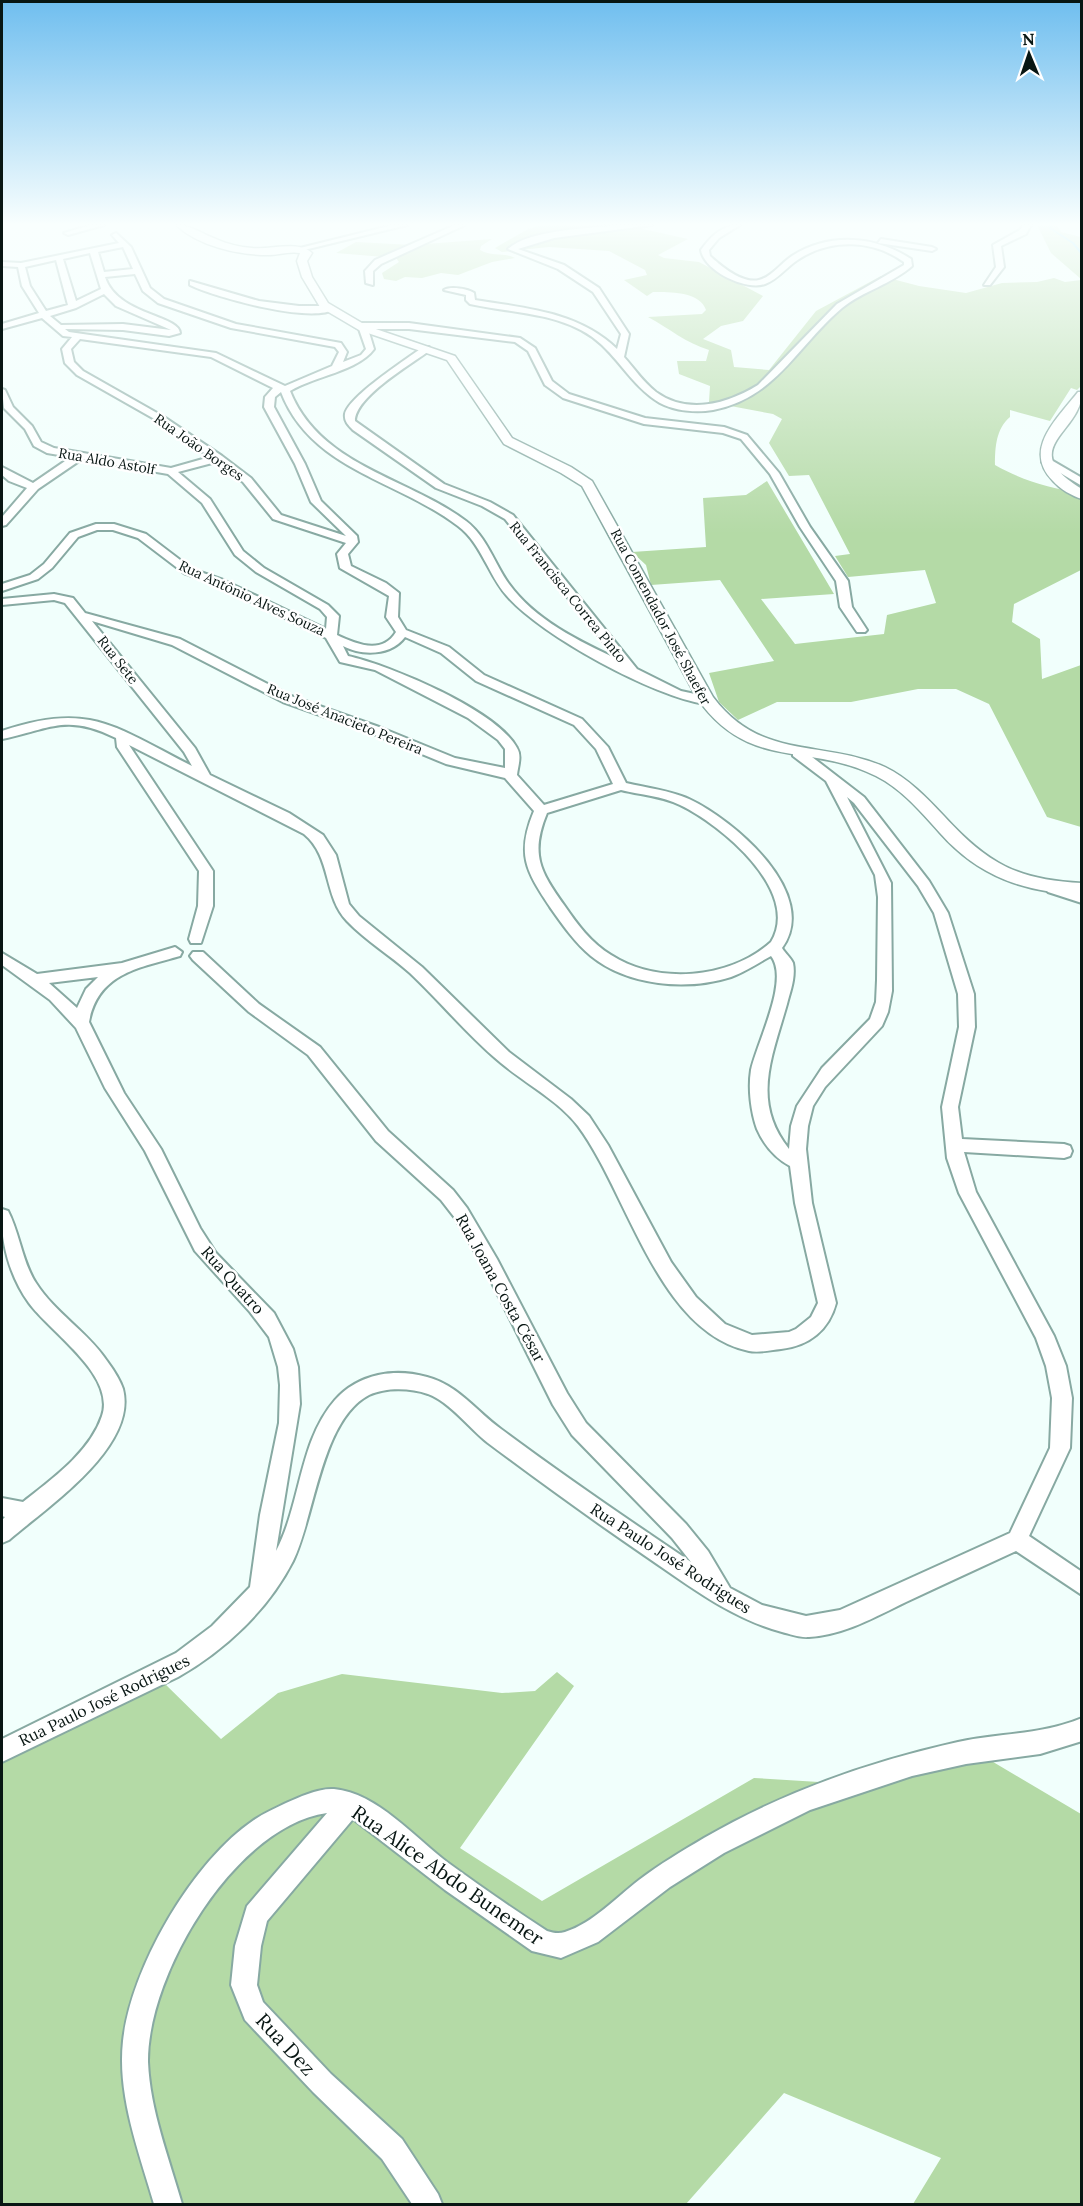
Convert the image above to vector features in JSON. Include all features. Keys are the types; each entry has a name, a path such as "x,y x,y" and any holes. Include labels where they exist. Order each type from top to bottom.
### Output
{"street":[{"path":"58,328 77,337 213,355 281,389 293,414 311,434 374,476 466,526 491,558 509,592 539,619 576,645 675,693 705,700"},
{"path":"131,328 176,333 173,328"},
{"path":"245,328 338,345 343,352 335,370"},
{"path":"361,328 369,344 368,354 335,370 281,389 270,397 269,407 300,464 316,502 322,511 350,533 353,542 342,554 346,567 391,590 395,595 392,617 402,632 445,650 480,678 578,722 602,747 621,786"},
{"name":"Rua Comendador José Shaefer","path":"363,328 426,349 454,362 508,441 566,470 587,484 596,496 705,700 722,720 746,736 798,753 848,762 883,772 924,804 965,850 985,865 1023,884 1053,889 1082,889"},
{"path":"417,328 517,340 532,350 548,382 566,396 644,421 724,430 744,437 774,473 805,527 842,581 846,607 861,630"},
{"path":"582,328 609,344 652,394 675,405 707,408 746,397 760,387 818,328"},
{"path":"619,357 625,334 621,328"},
{"name":"Rua João Borges","path":"77,337 66,349 70,363 80,373 161,419 218,458 247,480 277,517 353,542"},
{"name":"Rua Francisca Correa Pinto","path":"426,349 364,395 350,412 350,421 356,428 440,486 497,508 509,517 633,672"},
{"path":"260,379 300,381"},
{"name":"Rua Aldo Astolf","path":"3,395 9,408 29,428 37,444 78,457 171,471"},
{"path":"1082,395 1049,436 1044,448 1052,476 1062,485 1082,495"},
{"path":"2,523 34,486 78,457"},
{"path":"171,471 218,458"},
{"path":"1046,460 1082,483"},
{"path":"2,470 13,479 34,486"},
{"path":"171,471 206,501 239,553 260,570 330,612 334,620 331,634 334,647 344,658 384,669 475,715 497,732 510,745 514,755 510,775 519,788 541,810"},
{"name":"Rua Antônio Alves Souza","path":"2,588 34,577 48,566 74,535 96,527 114,527 142,536 188,571 219,582 360,649 387,646 398,640 402,632"},
{"name":"Rua Sete","path":"2,602 65,598 83,616 190,751 204,777"},
{"name":"Rua José Anacieto Pereira","path":"83,616 164,638 287,699 451,761 510,775"},
{"path":"2,742 25,727 60,720 83,720 123,736 267,807 317,836 328,852 337,890 347,912 422,975 502,1056 551,1092 584,1123 665,1267 691,1306 713,1326 751,1345 774,1345 795,1338 811,1330 824,1318 827,1304 796,1161 797,1130 804,1106 819,1081 876,1022 881,1012 885,993 886,889 882,875 830,778"},
{"path":"35,980 122,968 175,952 184,958 197,947 207,895 206,871 123,747 123,736"},
{"path":"798,753 849,791 876,819 924,884 941,913 966,994 968,1012 950,1107 953,1144 968,1193 1045,1336 1056,1366 1062,1398 1060,1448 1017,1540 1082,1585"},
{"path":"621,786 684,801 721,826 770,875 784,902 784,928 780,941 773,948 735,969 704,978 641,974 606,960 585,942 531,866 529,854 531,842 541,810 621,786"},
{"path":"1053,889 1082,898"},
{"name":"Rua Joana Costa César","path":"197,947 254,1008 322,1059 382,1136 454,1204 490,1264 560,1399 579,1429 679,1531 701,1558 723,1596"},
{"path":"773,948 785,963 786,980 759,1072 760,1114 768,1135 783,1154 796,1161"},
{"name":"Rua Quatro","path":"2,958 35,980 81,1023 118,1097 155,1154 188,1226 213,1260 249,1295 270,1322 287,1364 291,1389 290,1411 270,1515 260,1592"},
{"path":"81,1023 88,994 96,984 122,968"},
{"path":"953,1144 1064,1151"},
{"path":"2,1216 14,1243 21,1274 30,1290 64,1332 100,1366 111,1381 115,1394 112,1419 103,1438 65,1479 2,1533"},
{"name":"Rua Paulo José Rodrigues","path":"2,1751 194,1656 221,1633 260,1592 286,1552 306,1499 318,1448 331,1420 342,1404 356,1392 372,1384 400,1380 445,1391 478,1423 513,1450 723,1596 759,1615 807,1626 841,1622 1017,1540"},
{"path":"2,1507 24,1512"},
{"name":"Rua Alice Abdo Bunemer","path":"168,2205 137,2094 136,2040 144,1998 163,1952 201,1894 228,1859 262,1828 319,1802 336,1801 349,1805 383,1826 426,1861 541,1942 552,1945 566,1944 600,1926 652,1886 754,1823 789,1808 857,1781 921,1761 1000,1745 1065,1738 1082,1729"},
{"name":"Rua Dez","path":"349,1805 256,1915 248,1946 244,1985 254,2011 322,2083 392,2150 428,2205"}],"green space":[{"path":"666,328 718,328 703,339 731,350 734,367 769,370 803,328 1081,328 1081,386 1077,390 1071,388 1050,421 1010,410 1010,417 1002,427 997,439 995,465 1037,483 1081,493 1081,570 1014,604 1012,622 1040,639 1042,679 1081,665 1081,827 1047,817 989,704 956,689 918,689 851,702 777,702 738,720 719,702 709,673 774,661 720,580 651,585 646,565 632,552 706,547 703,498 746,495 767,481 834,594 761,599 795,644 884,634 887,615 936,603 925,570 848,577 835,556 850,554 809,475 789,476 769,443 782,419 773,414 709,402 710,386 679,374 677,361 706,361 709,350 685,340"},
{"path":"557,1672 574,1686 460,1848 542,1901 754,1778 819,1782 914,1757 978,1753 1081,1814 1081,2204 913,2204 941,2158 784,2093 686,2204 2,2204 2,1758 161,1680 221,1739 278,1693 342,1674 502,1693 535,1691"}]}
